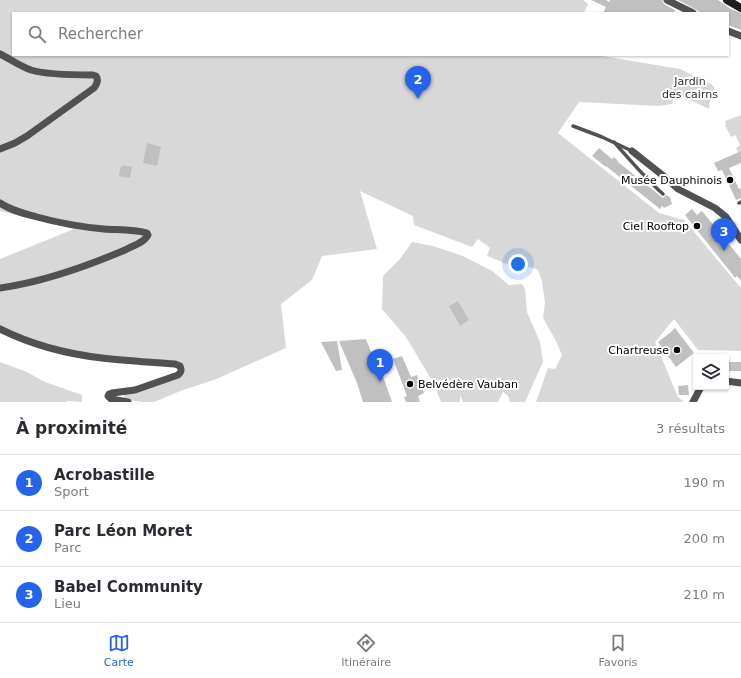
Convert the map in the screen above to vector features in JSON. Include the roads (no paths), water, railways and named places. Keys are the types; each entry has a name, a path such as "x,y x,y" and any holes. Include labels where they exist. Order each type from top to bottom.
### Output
{"main road":[{"path":"727,0 741,8"}],"street":[{"path":"668,0 691,12"},
{"path":"729,31 741,36"},
{"path":"0,54 30,69 45,73 93,75 98,78 97,84 94,88 27,136 0,149"},
{"path":"632,151 678,189 715,208 726,217 741,240"},
{"path":"0,203 14,211 54,221 104,229 140,231 147,233 148,235 135,245 70,271 28,283 0,288"},
{"path":"0,329 17,338 60,351 102,358 175,364 180,366 182,370 178,375 135,390 112,393 108,396 111,399 128,402"},
{"path":"729,381 741,383"},
{"path":"693,402 699,390"}],"lane":[{"path":"573,126 614,142 632,151"},
{"path":"614,142 662,194"}],"place":[{"name":"Parc Léon Moret","path":"418,99"},
{"name":"Musée Dauphinois","path":"730,180"},
{"name":"Ciel Rooftop","path":"697,226"},
{"name":"Babel Community","path":"724,251"},
{"name":"Chartreuse","path":"677,350"},
{"name":"Acrobastille","path":"380,382"},
{"name":"Belvédère Vauban","path":"410,384"}],"park label":[{"name":"Jardin des cairns","path":"690,87"}]}
